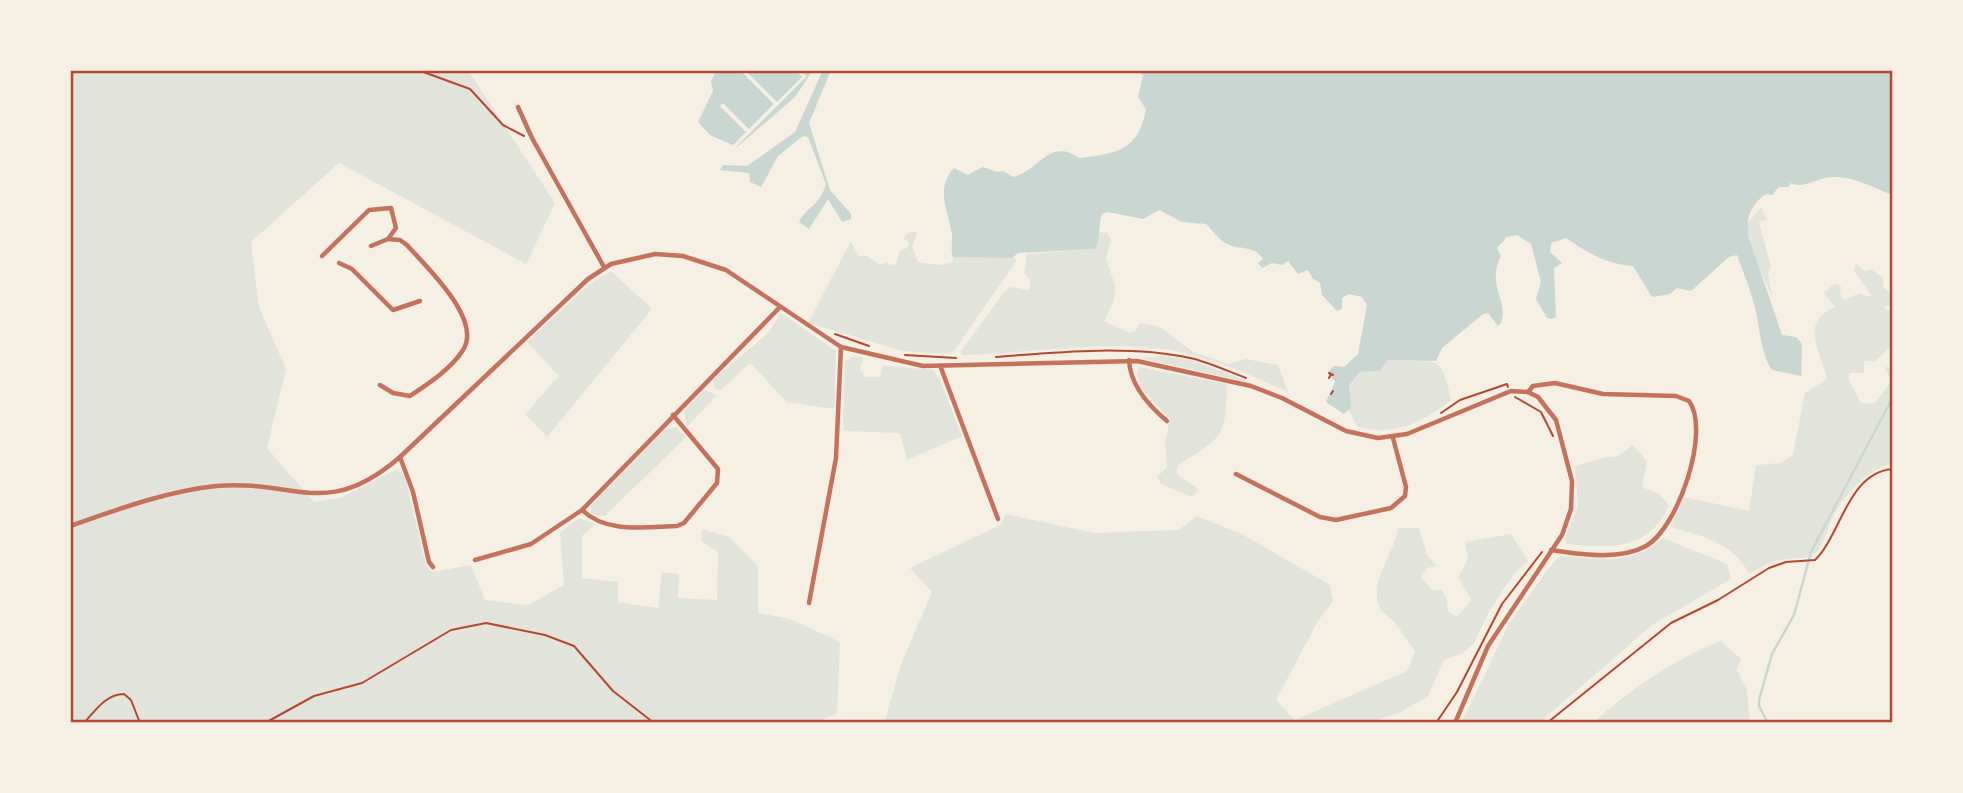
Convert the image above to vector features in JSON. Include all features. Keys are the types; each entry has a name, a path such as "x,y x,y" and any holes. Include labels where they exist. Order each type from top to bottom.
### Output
{"street":[{"path":"517,107 604,267"},
{"path":"322,256 369,209 391,208 396,228 388,239"},
{"path":"371,246 388,239 400,240 407,246 457,303 464,317 466,338 465,349 446,368 410,396 393,393 380,385"},
{"path":"70,526 212,487 246,485 310,494 349,490 383,471 400,457 528,333 604,267 655,254 683,256 726,270 841,347 900,362 941,368 1129,360 1251,386 1282,398 1355,435 1392,438 1511,391 1528,392 1545,404 1556,420 1572,481 1567,524 1548,549 1488,646 1455,723"},
{"path":"339,262 352,269 393,310 420,301"},
{"path":"475,561 531,544 582,510 780,307"},
{"path":"809,603 836,458 841,347"},
{"path":"1129,360 1131,374 1141,393 1167,421"},
{"path":"941,368 998,519"},
{"path":"1528,392 1541,384 1555,383 1603,394 1676,396 1689,401 1696,414 1692,462 1672,515 1654,540 1631,552 1610,555 1548,549"},
{"path":"582,510 598,522 631,528 677,526 690,517 717,483 718,469 673,415"},
{"path":"1236,474 1320,517 1340,520 1363,516 1391,508 1405,496 1406,487 1392,438"},
{"path":"400,457 410,481 429,562 433,567"}],"path":[{"path":"418,70 470,89 511,132 532,138"},
{"path":"1438,415 1451,404 1507,384 1517,399 1541,412 1555,441"},
{"path":"1547,723 1671,623 1718,600 1769,568 1786,562 1813,561 1821,554 1852,498 1869,481 1885,470 1893,469"},
{"path":"1436,723 1457,692 1502,604 1548,549"},
{"path":"265,723 314,696 362,683 451,630 486,623 545,635 574,646 612,691 654,723"},
{"path":"84,723 104,701 116,694 124,694 131,700 140,723"}],"shaded area":[{"path":"70,70 468,70 555,203 526,264 339,163 251,242 259,307 286,369 267,448 314,502 340,498 397,469 405,477 426,566 433,572 471,565 485,600 528,605 564,585 560,533 579,518 595,524 582,536 582,578 618,582 618,602 658,608 662,572 679,574 678,598 717,600 718,552 701,541 702,529 729,537 758,566 758,613 790,619 840,642 837,714 812,723 70,723"},
{"path":"717,70 813,70 795,97 737,147 710,135 698,122 713,91 711,81"},
{"path":"823,70 831,70 809,123 830,190 851,214 851,219 842,222 828,199 809,229 799,222 820,197 826,184 808,137 803,136 778,156 761,187 750,182 749,173 720,170 723,165 747,166 795,132"},
{"path":"1139,70 1893,70 1893,195 1857,181 1828,177 1806,184 1791,183 1788,187 1779,187 1772,195 1766,194 1761,198 1753,208 1748,219 1749,238 1782,335 1796,337 1802,344 1801,376 1772,370 1768,363 1753,301 1737,255 1729,257 1691,291 1677,288 1670,294 1652,297 1633,266 1598,257 1566,238 1551,243 1550,252 1562,263 1554,268 1556,317 1552,319 1547,318 1536,299 1541,282 1531,244 1517,235 1507,237 1497,248 1501,256 1496,276 1503,315 1501,323 1498,326 1488,313 1483,314 1442,348 1436,361 1388,360 1380,371 1360,372 1349,386 1351,408 1344,414 1326,402 1335,382 1328,372 1334,366 1344,367 1358,354 1367,305 1362,297 1349,294 1342,298 1342,309 1337,311 1322,295 1320,283 1313,279 1308,270 1298,274 1288,261 1282,265 1272,263 1262,268 1258,263 1263,259 1260,255 1227,244 1206,224 1182,222 1159,210 1143,219 1108,212 1102,214 1095,249 1018,253 1012,258 953,257 944,193 948,176 954,168 968,175 983,167 997,172 1003,171 1013,177 1022,174 1052,153 1060,151 1079,158 1104,155 1123,148 1138,134 1146,109 1138,97 1143,76"},
{"path":"1761,207 1767,220 1759,222 1771,267 1768,273 1772,297 1756,261 1746,225"},
{"path":"914,231 917,234 912,246 918,262 938,265 952,263 953,257 1014,257 1017,260 954,351 950,354 903,351 808,323 851,241 858,256 867,256 880,265 886,262 890,265 896,264 900,251 907,248 909,242 904,239 905,235"},
{"path":"1098,232 1107,233 1111,239 1106,258 1115,285 1114,301 1104,321 1130,333 1136,331 1139,323 1158,326 1194,352 1228,364 1246,359 1278,365 1288,392 1217,363 1165,350 1107,346 961,355 961,351 1004,292 1010,287 1030,290 1030,280 1024,273 1027,254 1094,249"},
{"path":"1856,263 1865,271 1871,269 1883,278 1883,286 1893,297 1889,306 1883,306 1893,315 1893,345 1875,361 1864,361 1864,373 1850,373 1848,378 1861,403 1874,404 1892,381 1884,367 1893,368 1893,463 1868,475 1846,497 1835,513 1823,542 1812,557 1781,560 1748,572 1742,562 1725,547 1704,537 1670,527 1684,497 1749,511 1756,465 1781,463 1793,455 1805,393 1827,379 1815,338 1818,321 1824,313 1835,307 1824,293 1834,284 1841,286 1840,295 1843,300 1860,293 1868,297 1871,295 1854,271"},
{"path":"611,271 652,309 547,437 525,414 559,376 527,342 590,284"},
{"path":"781,313 836,351 834,409 787,402 750,363 720,391 714,387 713,380 768,333"},
{"path":"1166,355 1193,361 1255,384 1141,358"},
{"path":"856,356 863,358 860,370 865,377 880,377 882,365 933,370 940,380 962,436 907,460 900,433 843,431 845,360"},
{"path":"1388,360 1433,362 1443,372 1451,400 1408,426 1384,430 1358,427 1349,411 1349,387 1361,372 1380,371"},
{"path":"1139,367 1227,384 1225,416 1219,435 1204,449 1178,465 1177,473 1198,490 1192,497 1161,484 1157,477 1167,467 1165,441 1170,419 1141,388 1137,374"},
{"path":"704,390 717,395 687,427 684,411"},
{"path":"675,427 686,437 605,516 591,514 591,506 664,430"},
{"path":"1633,445 1647,461 1642,487 1659,494 1669,505 1661,520 1639,539 1626,543 1612,546 1566,544 1565,538 1578,507 1575,466 1617,457"},
{"path":"1006,514 1094,533 1179,530 1196,516 1240,533 1330,585 1333,601 1318,621 1276,700 1295,720 1407,671 1415,652 1396,624 1381,610 1377,598 1380,578 1398,528 1419,528 1427,555 1437,566 1427,568 1421,578 1432,590 1442,590 1448,611 1457,617 1471,600 1458,577 1468,559 1465,542 1511,534 1528,561 1514,574 1491,608 1474,643 1463,653 1444,660 1428,696 1399,713 1369,723 884,723 902,662 932,592 910,568 1000,525"},
{"path":"1663,538 1727,564 1731,579 1652,625 1539,723 1461,723 1510,622 1560,556 1602,559 1627,557 1651,547"},
{"path":"1720,641 1741,659 1737,670 1747,690 1750,723 1593,723 1653,676"}],"pier":[{"path":"745,70 777,102 802,77 796,70 807,76 734,149 732,146 746,132 720,106 723,103 749,129 774,104 742,72"}],"waterway":[{"path":"1768,723 1759,706 1759,700 1772,654 1794,615 1811,552 1893,397"}]}
